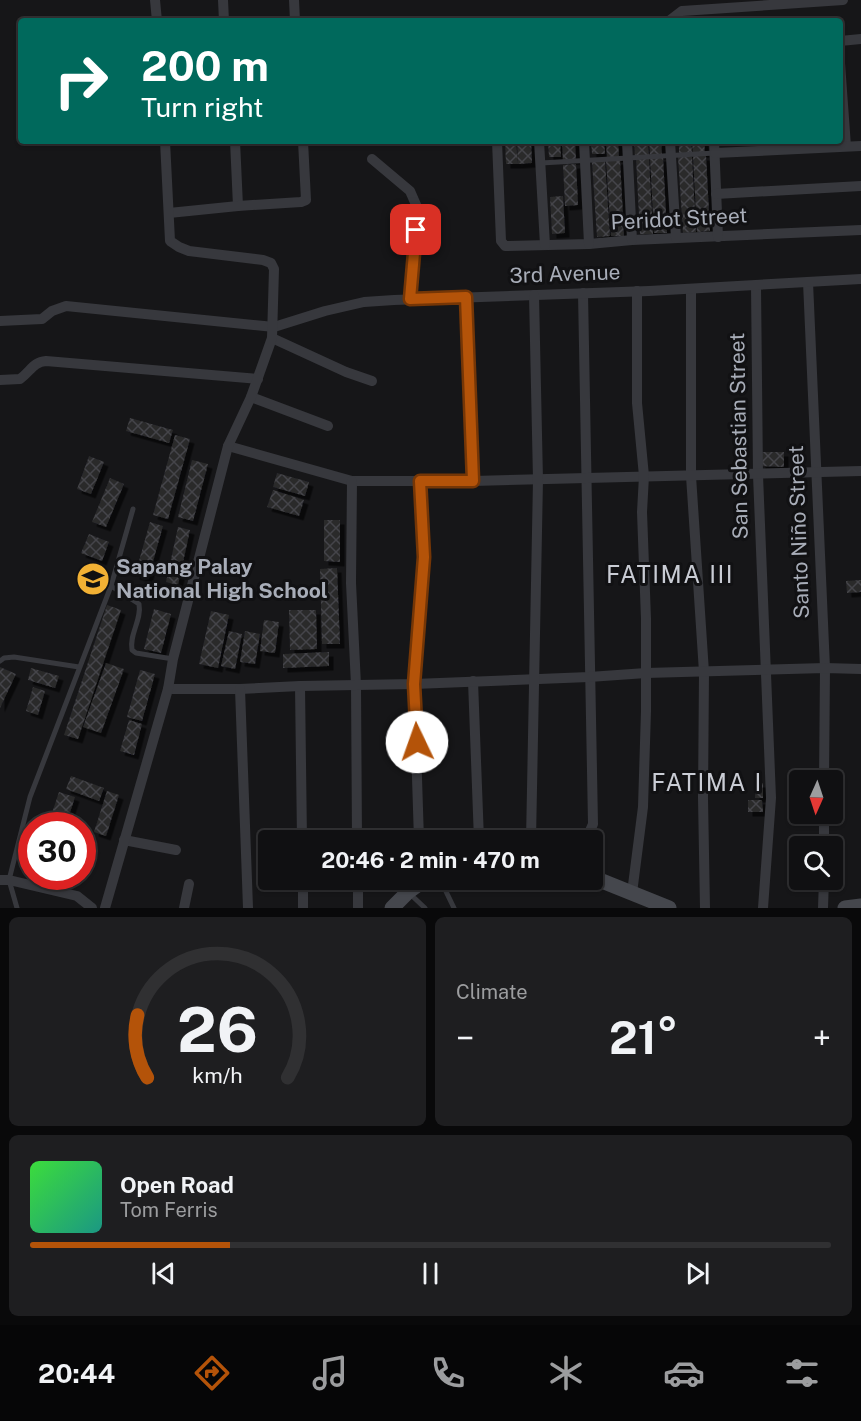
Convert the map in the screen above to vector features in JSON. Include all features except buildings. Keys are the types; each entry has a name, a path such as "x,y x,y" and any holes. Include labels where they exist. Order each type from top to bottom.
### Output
{"main road":[{"path":"603,881 669,908"},
{"path":"392,908 411,890"}],"street":[{"path":"155,0 157,18"},
{"path":"223,0 224,18"},
{"path":"294,0 295,18"},
{"path":"673,18 682,11 843,0"},
{"path":"843,41 861,39"},
{"path":"843,104 846,146"},
{"path":"105,908 168,689 173,659 228,446 258,379 274,327 274,269 271,263 263,260 189,251 170,241 165,144"},
{"path":"235,144 238,206"},
{"path":"169,213 306,200 303,144"},
{"name":"Peridot Street","path":"497,144 501,241 505,246 861,230"},
{"path":"539,144 545,245"},
{"path":"584,144 589,244"},
{"path":"627,144 632,240"},
{"path":"670,144 676,238"},
{"path":"714,144 718,237"},
{"path":"714,153 758,146 861,146"},
{"path":"372,159 410,191 417,207 410,299"},
{"path":"716,194 861,186"},
{"name":"3rd Avenue","path":"274,327 364,302 756,286 861,279"},
{"name":"Santo Niño Street","path":"808,282 825,668 824,770"},
{"name":"San Sebastian Street","path":"756,286 758,474 771,798 763,908"},
{"path":"691,289 691,476 704,672 705,908"},
{"path":"632,893 643,807 646,673 642,512 645,476 637,403 637,291"},
{"path":"583,293 592,824 590,830"},
{"path":"531,830 538,480 534,295"},
{"path":"466,297 473,481"},
{"path":"0,321 42,319 52,311 66,306 274,327"},
{"path":"272,338 346,372 372,381"},
{"path":"0,380 20,379 32,365 46,361 258,379"},
{"path":"251,397 328,426"},
{"path":"228,446 351,481 538,480 861,471"},
{"path":"351,481 357,830"},
{"path":"419,830 414,684 424,557 420,481"},
{"path":"168,689 414,684 646,673 861,669"},
{"path":"473,681 479,830"},
{"path":"300,686 302,830"},
{"path":"240,689 248,908"},
{"path":"124,840 176,850"},
{"path":"4,880 77,896 92,908"},
{"path":"184,908 189,884"},
{"path":"303,890 303,908"},
{"path":"357,890 358,908"},
{"path":"824,890 824,908"}],"lane":[{"path":"541,163 714,153"},
{"path":"17,908 4,880 30,796 111,586 133,509"},
{"path":"111,586 139,604 140,610 131,643 132,650 136,653 173,659"},
{"path":"0,661 14,657 79,667"},
{"path":"421,890 425,908"},
{"path":"445,890 454,908"}],"place":[{"name":"Sapang Palay National High School","path":"93,579"}],"district":[{"name":"FATIMA III","path":"670,575"},
{"name":"FATIMA I","path":"707,783"}],"route":[{"path":"416,230 410,299 466,297 473,481 420,481 424,557 414,684 417,742"}]}
